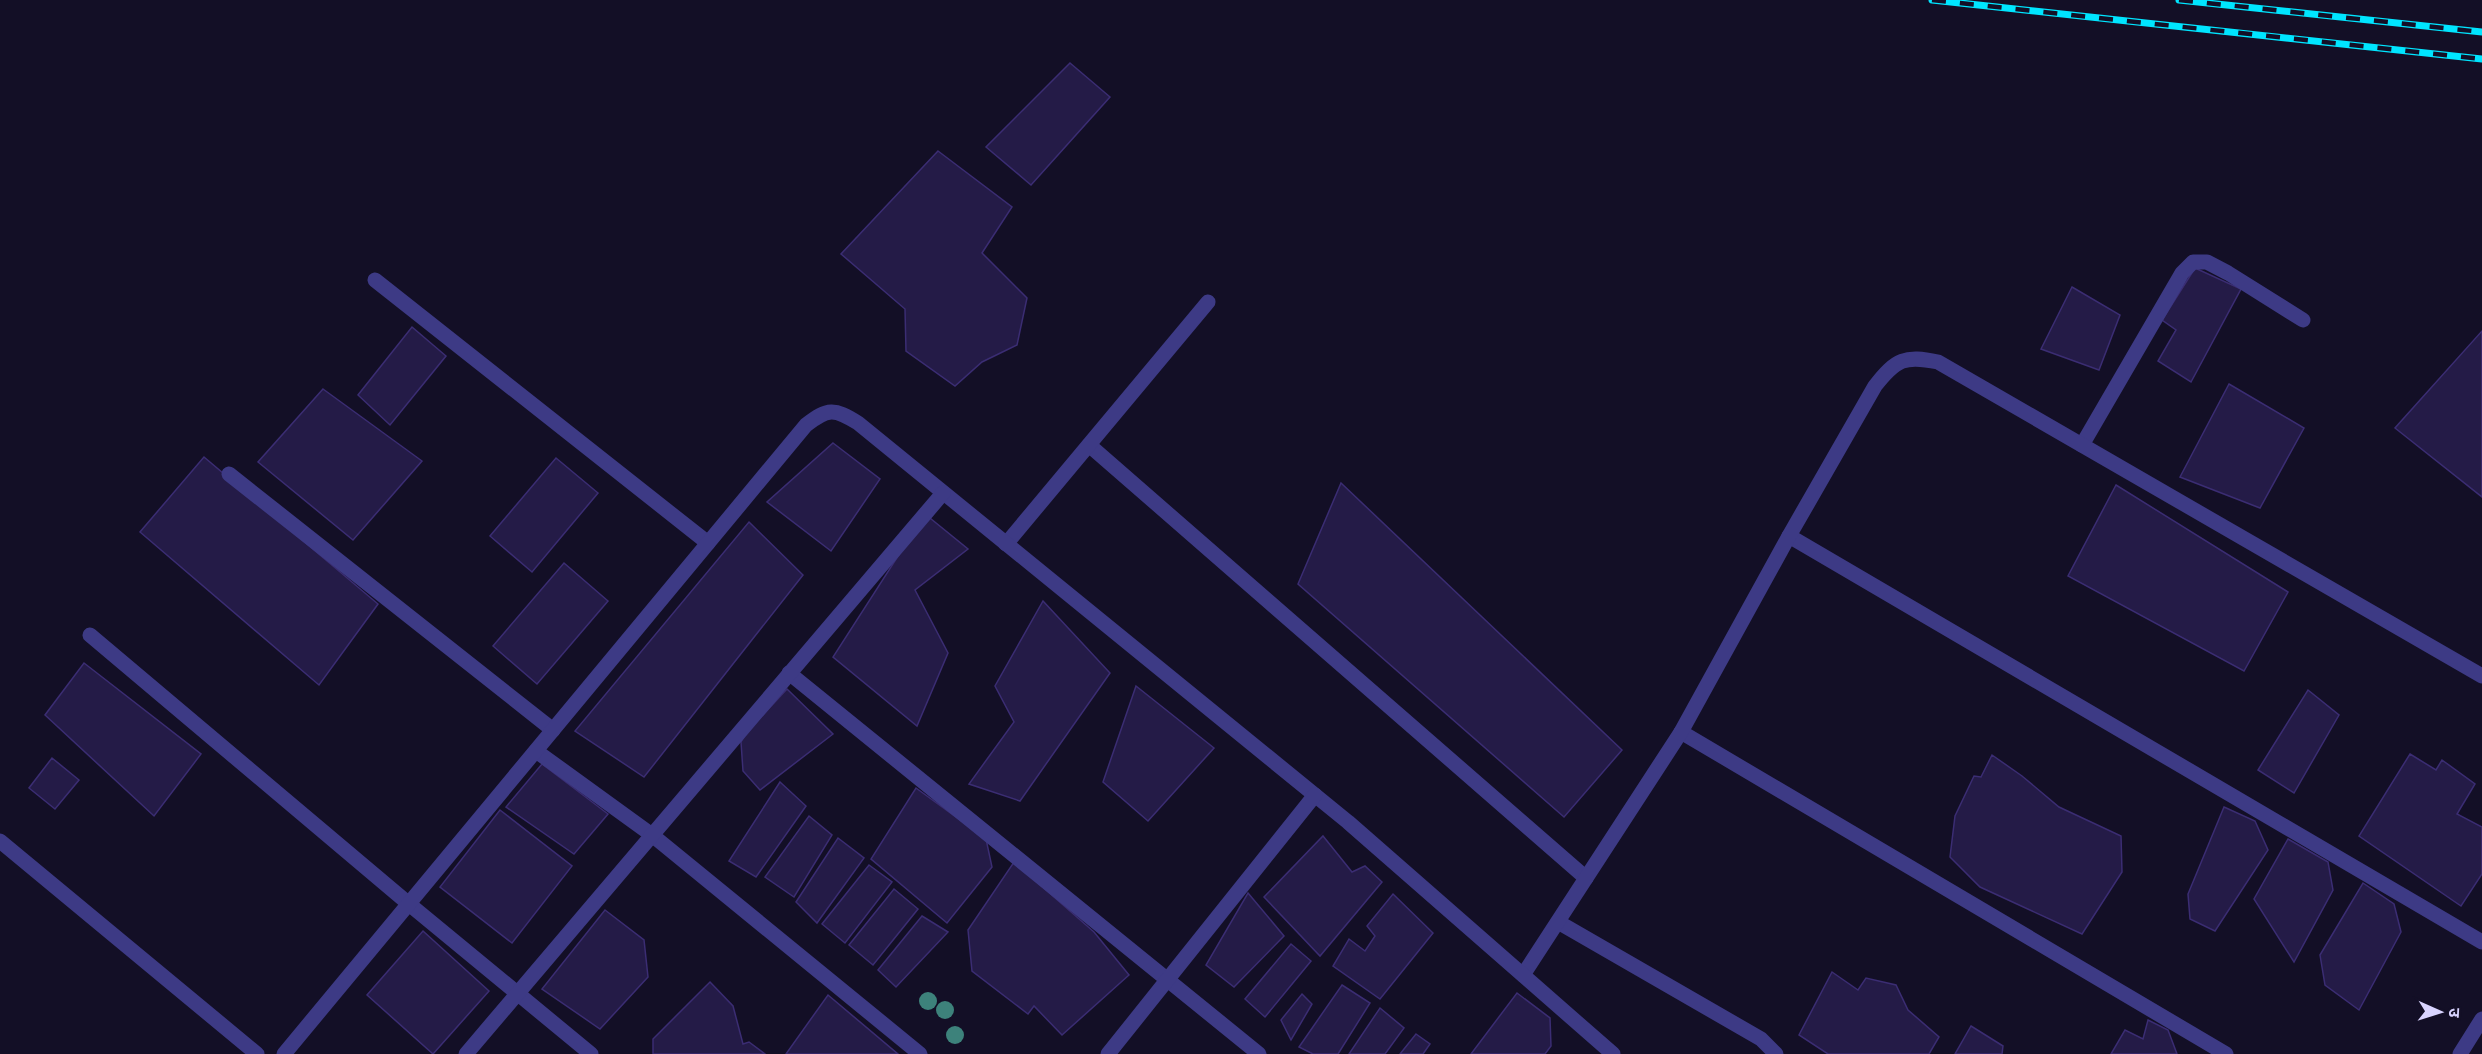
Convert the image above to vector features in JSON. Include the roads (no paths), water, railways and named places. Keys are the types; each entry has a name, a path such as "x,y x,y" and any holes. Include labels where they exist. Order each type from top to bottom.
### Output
{"street":[{"path":"2082,445 2182,273 2193,262 2207,262 2228,273 2303,320"},
{"path":"375,280 708,543"},
{"path":"1006,544 1209,302"},
{"path":"1523,975 1681,732 1875,386 1890,367 1904,359 1920,358 1938,362 2482,676"},
{"path":"284,1054 806,425 822,413 841,413 858,423 1315,795 1613,1054"},
{"path":"1089,445 1586,878"},
{"path":"229,474 553,730"},
{"path":"466,1054 943,493"},
{"path":"1789,536 2482,942"},
{"path":"90,635 591,1054"},
{"path":"789,673 1259,1054"},
{"path":"1681,732 2226,1054"},
{"path":"536,751 652,835 920,1054"},
{"path":"1108,1054 1315,795"},
{"path":"0,841 257,1054"},
{"path":"1558,922 1761,1039 1776,1054"},
{"path":"2460,1054 2482,1019"}],"railway":[{"path":"1932,0 2482,59"},
{"path":"2179,0 2482,32"}]}
